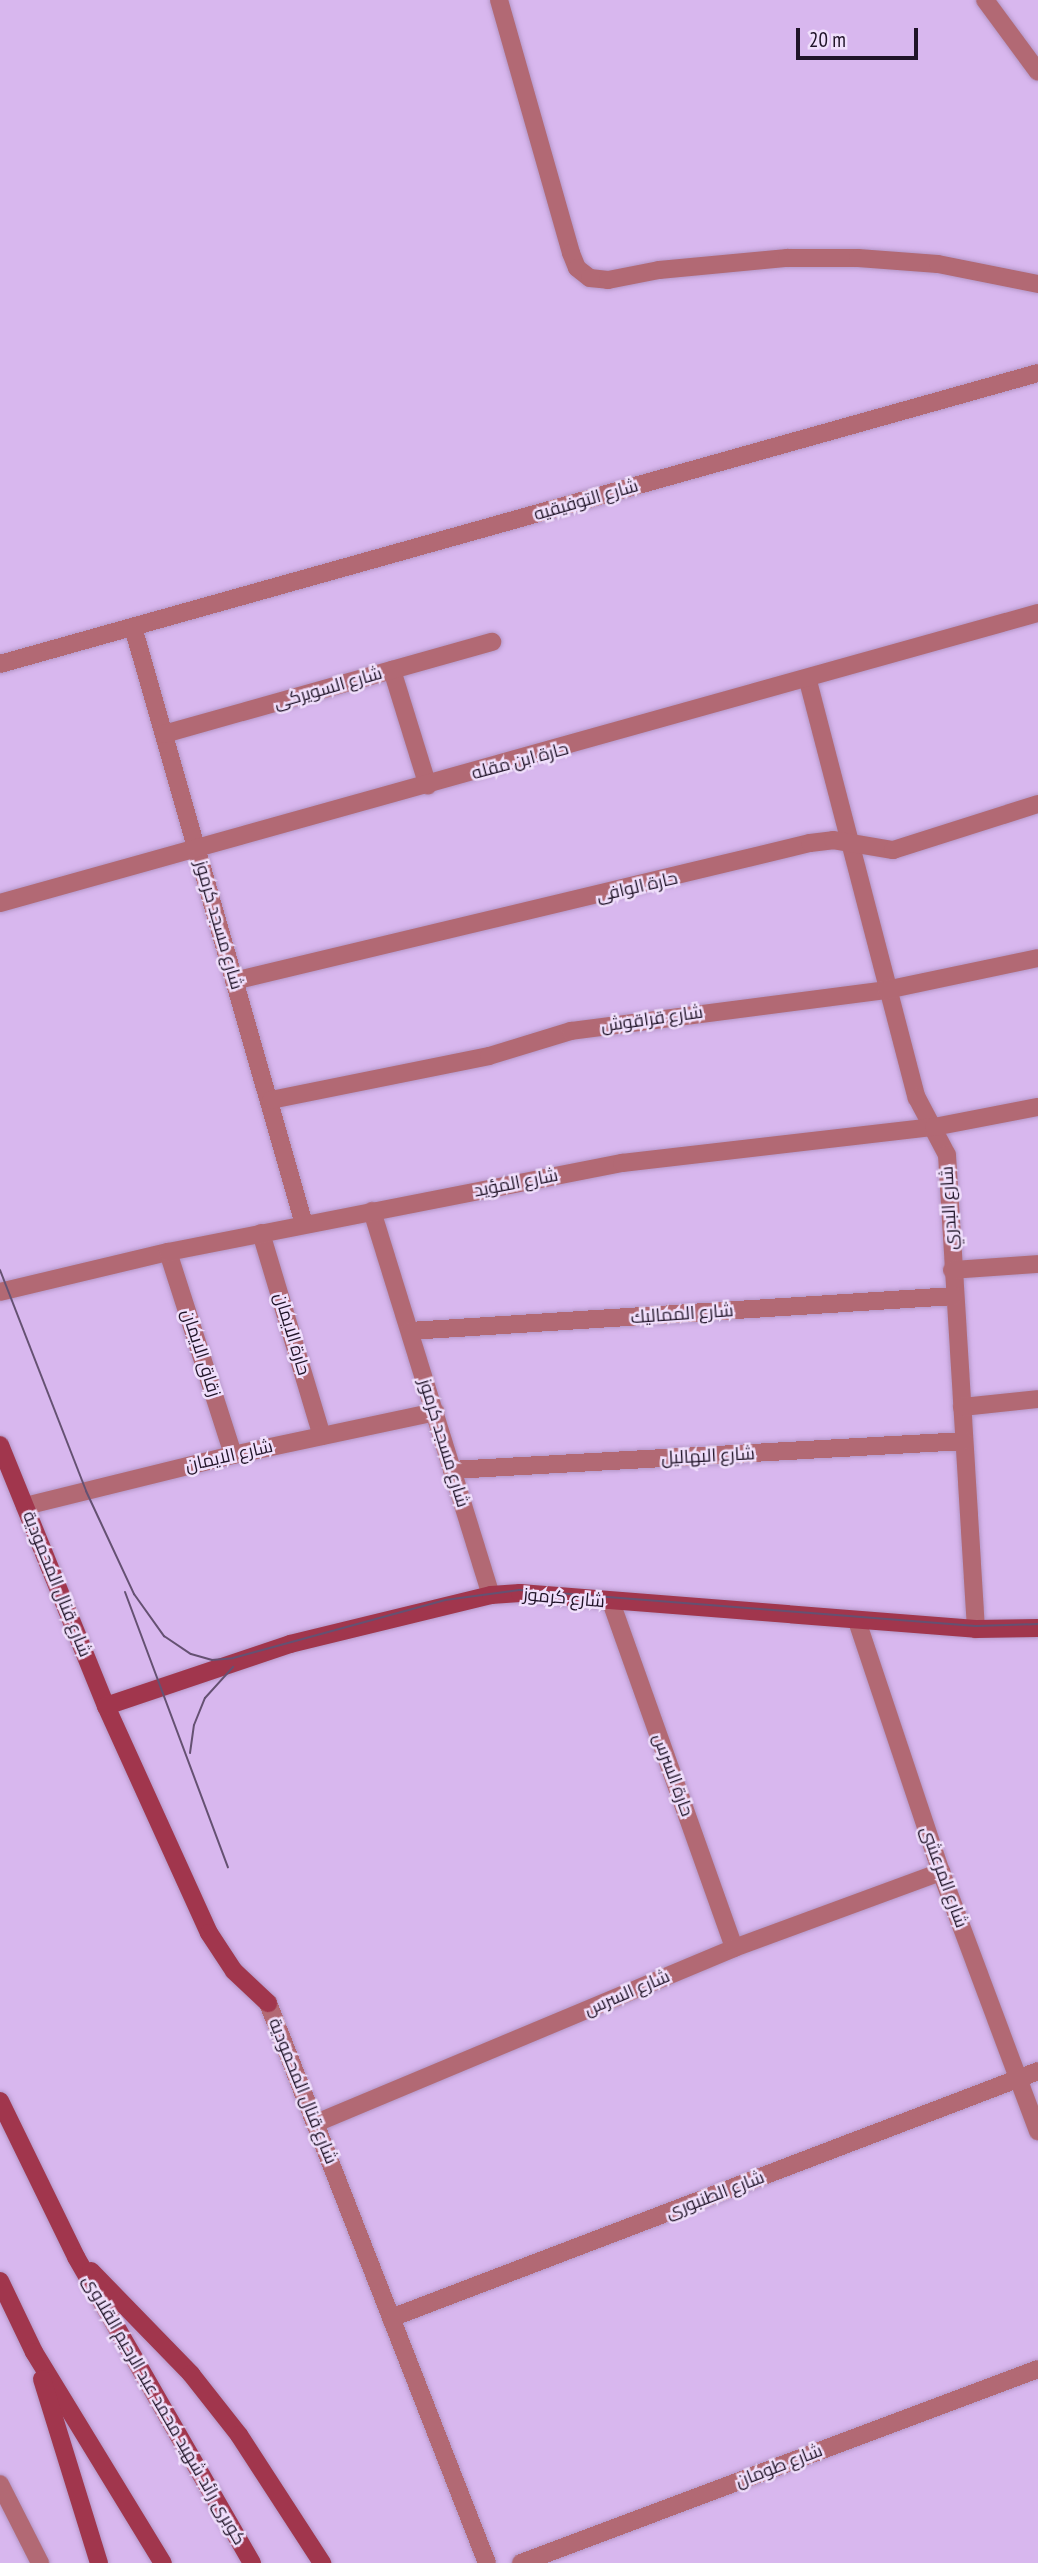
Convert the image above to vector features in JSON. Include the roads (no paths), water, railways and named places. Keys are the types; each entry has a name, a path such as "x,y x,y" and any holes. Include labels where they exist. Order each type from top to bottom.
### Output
{"main road":[{"name":"شارع قنال المحمودية","path":"0,1445 106,1706 209,1933 234,1971 268,2003"},
{"name":"شارع كرموز","path":"106,1706 290,1644 491,1595 976,1629 1038,1628"},
{"path":"0,2101 76,2257 191,2374 239,2435 322,2563"},
{"name":"كوبرى رائد شهيد محمد عبد الرحيم القلاوى","path":"76,2257 252,2563"},
{"path":"0,2281 34,2352 163,2563"},
{"path":"34,2352 99,2563"}],"street":[{"path":"499,0 571,253 577,268 590,278 608,280 659,270 787,258 858,258 938,264 1038,284"},
{"path":"985,0 1038,72"},
{"name":"شارع التوفيقيه","path":"0,664 1038,373"},
{"name":"حارة ابن مقله","path":"0,903 808,681 1038,613"},
{"name":"شارع مسجد كرموز","path":"133,627 234,981 271,1100 304,1224"},
{"name":"شارع السويركى","path":"164,734 492,642"},
{"path":"392,670 428,786"},
{"name":"شارع البدري","path":"808,681 886,990 917,1098 947,1155 976,1629"},
{"name":"حارة الوافى","path":"234,981 810,843 849,843 893,850 1038,804"},
{"name":"شارع قراقوش","path":"271,1100 489,1056 571,1031 886,990 1038,958"},
{"name":"شارع المؤيد","path":"0,1292 168,1252 622,1163 934,1127 1038,1107"},
{"name":"شارع مسجد كرموز","path":"372,1211 491,1595"},
{"name":"حارة الايمان","path":"261,1233 323,1436"},
{"name":"زقاق الايمان","path":"168,1252 233,1455"},
{"path":"952,1270 1038,1264"},
{"name":"شارع المماليك","path":"410,1331 954,1297"},
{"path":"962,1407 1038,1399"},
{"name":"شارع الايمان","path":"25,1506 233,1455 435,1412"},
{"name":"شارع البهاليل","path":"452,1470 964,1441"},
{"name":"حارة السرس","path":"611,1602 734,1948"},
{"name":"شارع المرعشى","path":"856,1621 941,1872 1038,2131"},
{"name":"شارع السرس","path":"316,2123 734,1948 941,1872"},
{"name":"شارع قنال المحمودية","path":"268,2003 487,2563"},
{"name":"شارع الطنبورى","path":"391,2318 1038,2071"},
{"name":"شارع طومان","path":"521,2563 1038,2369"},
{"path":"0,2484 40,2563"}],"tram line":[{"path":"0,1270 86,1491 134,1594 164,1636 191,1654 212,1660 233,1658 445,1600 519,1590 976,1626 1038,1624"},
{"path":"125,1592 228,1867"},
{"path":"190,1753 194,1725 205,1698 233,1667"}]}
